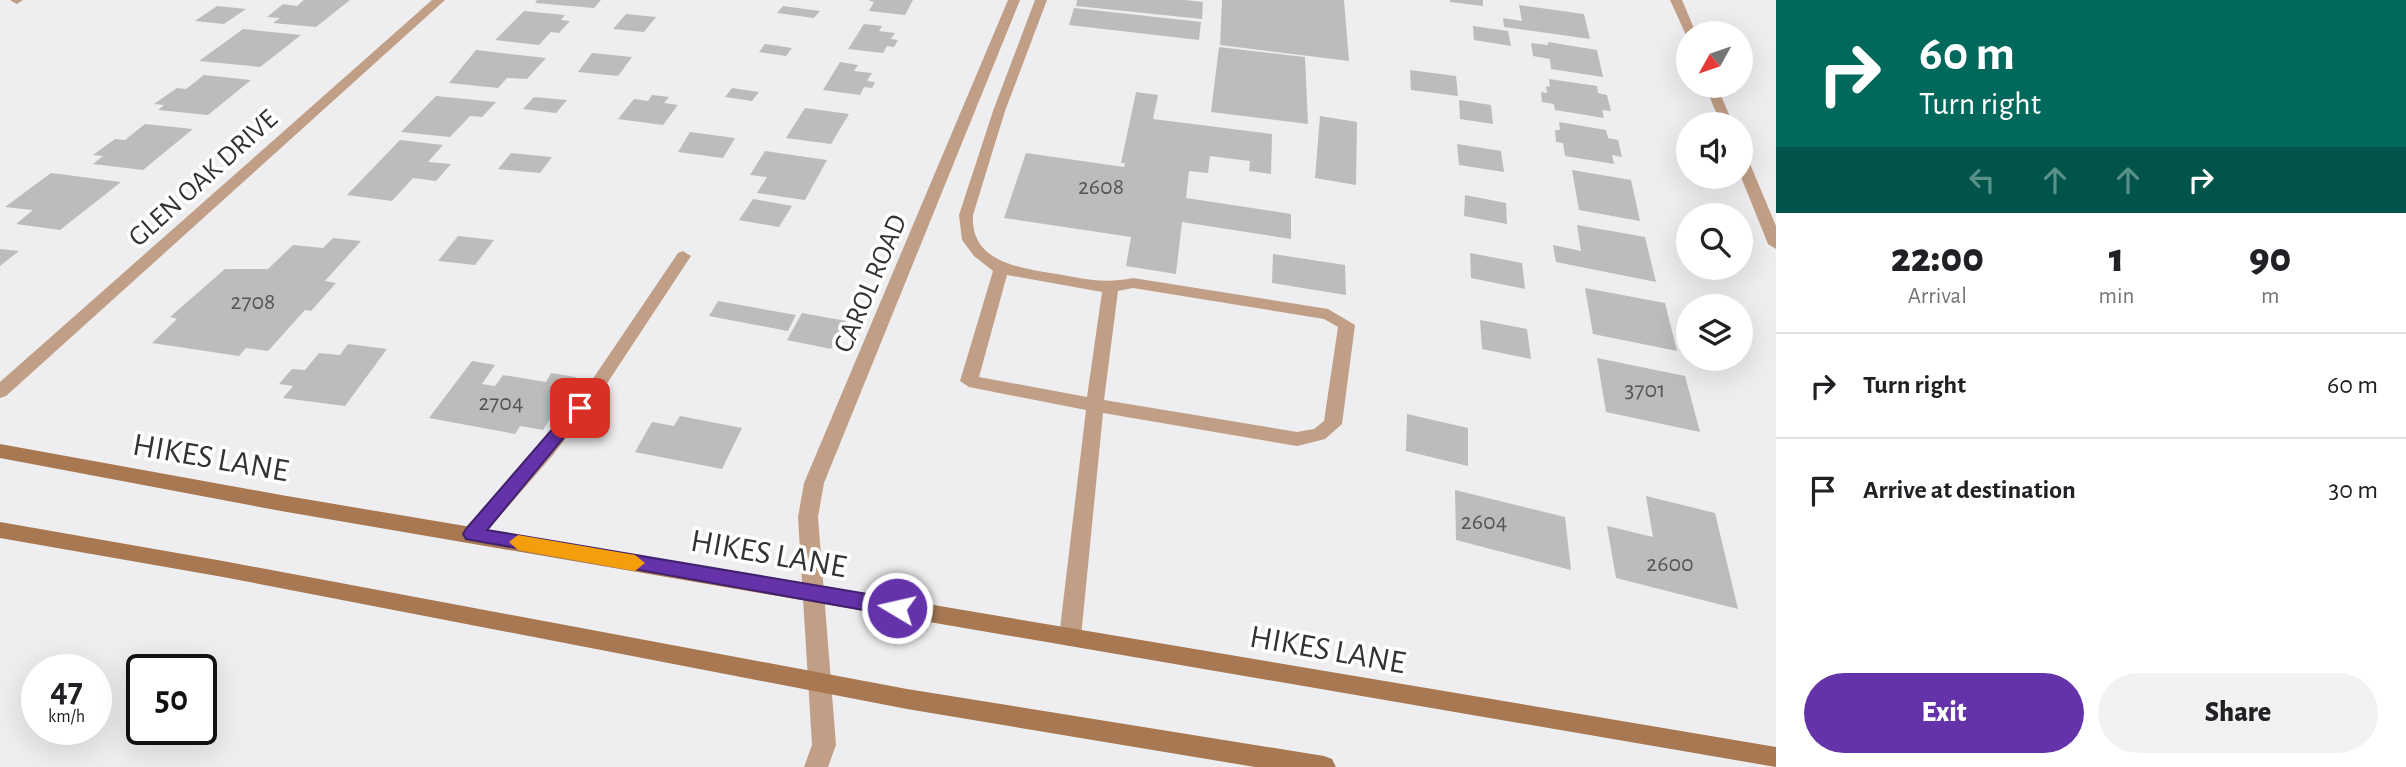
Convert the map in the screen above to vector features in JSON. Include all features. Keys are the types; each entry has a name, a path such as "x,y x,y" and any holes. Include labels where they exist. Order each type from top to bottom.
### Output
{"main road":[{"name":"HIKES LANE","path":"0,451 813,594 1776,758"},
{"path":"0,530 223,569 818,682 1324,767"}],"street":[{"name":"GLEN OAK DRIVE","path":"0,392 439,0"},
{"name":"CAROL ROAD","path":"816,767 824,745 808,517 814,483 1014,0"},
{"path":"1001,269 969,381 1297,439 1319,434 1333,424 1347,325 1328,314 1154,285 1133,283 1110,288 1001,269 973,248 963,230 999,111 1041,0"},
{"path":"1676,0 1685,21"},
{"path":"1753,188 1776,244"},
{"path":"472,534 547,450 596,387 683,256"},
{"path":"1070,637 1110,288"}],"building":[{"path":"304,0 350,0 316,27 273,23 280,18 267,17 283,4 297,6"},
{"path":"537,0 601,0 594,8 535,3"},
{"path":"868,0 913,0 905,15 869,11 874,2"},
{"path":"1077,0 1203,2 1202,19 1076,6"},
{"path":"1222,0 1344,0 1349,61 1220,45"},
{"path":"1483,0 1483,6 1450,2"},
{"path":"1519,5 1584,14 1590,39 1504,27 1503,18 1522,21"},
{"path":"217,6 246,9 224,24 195,21"},
{"path":"783,6 820,11 814,18 777,13"},
{"path":"1074,8 1201,22 1199,40 1069,25"},
{"path":"524,11 565,15 561,20 570,21 559,33 551,32 539,45 495,40"},
{"path":"626,14 656,17 644,32 613,29"},
{"path":"864,24 882,26 879,31 895,33 891,39 898,40 894,47 887,46 883,53 848,49"},
{"path":"1473,26 1508,31 1511,46 1474,40"},
{"path":"243,29 301,35 260,67 199,61"},
{"path":"1548,42 1597,50 1603,77 1551,69 1550,59 1533,56 1531,43 1548,45"},
{"path":"765,44 792,48 786,56 759,52"},
{"path":"1219,47 1305,57 1308,124 1211,112"},
{"path":"476,50 546,58 527,79 507,78 498,88 449,83"},
{"path":"592,53 632,57 618,76 578,72"},
{"path":"840,62 858,65 854,71 872,73 867,81 875,82 872,88 864,87 860,95 823,90"},
{"path":"1410,70 1456,76 1458,96 1411,90"},
{"path":"204,75 251,80 208,115 158,110 164,105 154,104 177,88 186,89"},
{"path":"1549,79 1597,86 1598,93 1607,95 1611,111 1602,110 1604,118 1555,110 1554,104 1542,102 1541,92 1547,93 1546,86 1550,87"},
{"path":"732,88 759,92 752,101 725,97"},
{"path":"1136,92 1158,95 1153,119 1272,134 1271,174 1249,171 1250,161 1210,156 1208,173 1189,171 1186,198 1291,214 1291,239 1182,222 1176,274 1126,266 1131,237 1004,218 1026,153 1124,167 1125,163 1121,163"},
{"path":"652,95 669,97 664,103 678,105 663,125 618,119 634,99 648,101"},
{"path":"436,96 496,102 482,117 470,116 450,137 401,132"},
{"path":"534,97 567,100 556,113 523,109"},
{"path":"1459,100 1491,105 1493,124 1460,119"},
{"path":"805,108 849,114 831,144 786,138"},
{"path":"1320,116 1357,122 1356,185 1315,178"},
{"path":"1559,122 1606,130 1608,138 1618,140 1622,157 1612,155 1614,164 1565,156 1563,143 1556,142 1555,130 1560,130"},
{"path":"145,124 193,129 143,170 93,164 103,156 93,155 115,139 125,140"},
{"path":"690,132 735,138 723,158 678,152"},
{"path":"400,140 443,145 428,162 451,164 436,181 413,178 392,201 347,195"},
{"path":"1457,144 1501,151 1504,172 1459,165"},
{"path":"765,151 827,160 805,200 757,193 767,177 750,175"},
{"path":"511,153 552,157 540,173 498,169"},
{"path":"1572,170 1631,180 1640,221 1579,210"},
{"path":"51,173 121,182 60,230 16,224 33,210 5,207"},
{"path":"1465,195 1506,203 1507,224 1464,216"},
{"path":"753,199 792,206 779,227 739,220"},
{"path":"1577,225 1645,237 1656,282 1556,262 1553,245 1581,251"},
{"path":"458,236 494,240 475,265 438,261"},
{"path":"333,238 361,241 325,281 336,283 311,311 305,310 268,351 246,348 239,356 152,343 177,319 170,317 225,269 268,269 293,245 323,248"},
{"path":"0,249 19,251 0,266"},
{"path":"1470,253 1522,263 1525,289 1471,278"},
{"path":"1273,254 1345,265 1346,295 1272,283"},
{"path":"1585,288 1665,303 1676,351 1593,334"},
{"path":"718,301 796,315 788,331 709,316"},
{"path":"802,313 846,321 831,349 787,340"},
{"path":"1480,320 1527,329 1531,359 1482,349"},
{"path":"348,344 387,349 345,406 283,398 293,386 279,384 292,369 305,370 319,353 340,355"},
{"path":"1597,358 1685,376 1700,432 1606,412"},
{"path":"472,361 495,365 482,384 495,386 503,375 546,382 551,373 576,377 543,430 520,426 515,434 429,418"},
{"path":"1407,414 1468,428 1468,466 1406,451"},
{"path":"680,416 742,428 722,469 635,452 652,422 674,426"},
{"path":"1455,490 1565,517 1571,570 1456,540"},
{"path":"1646,496 1715,513 1738,609 1616,578 1607,526 1653,537"}],"slow traffic":[{"path":"518,542 635,563"}],"route":[{"path":"580,408 547,450 472,534 897,608"}]}
